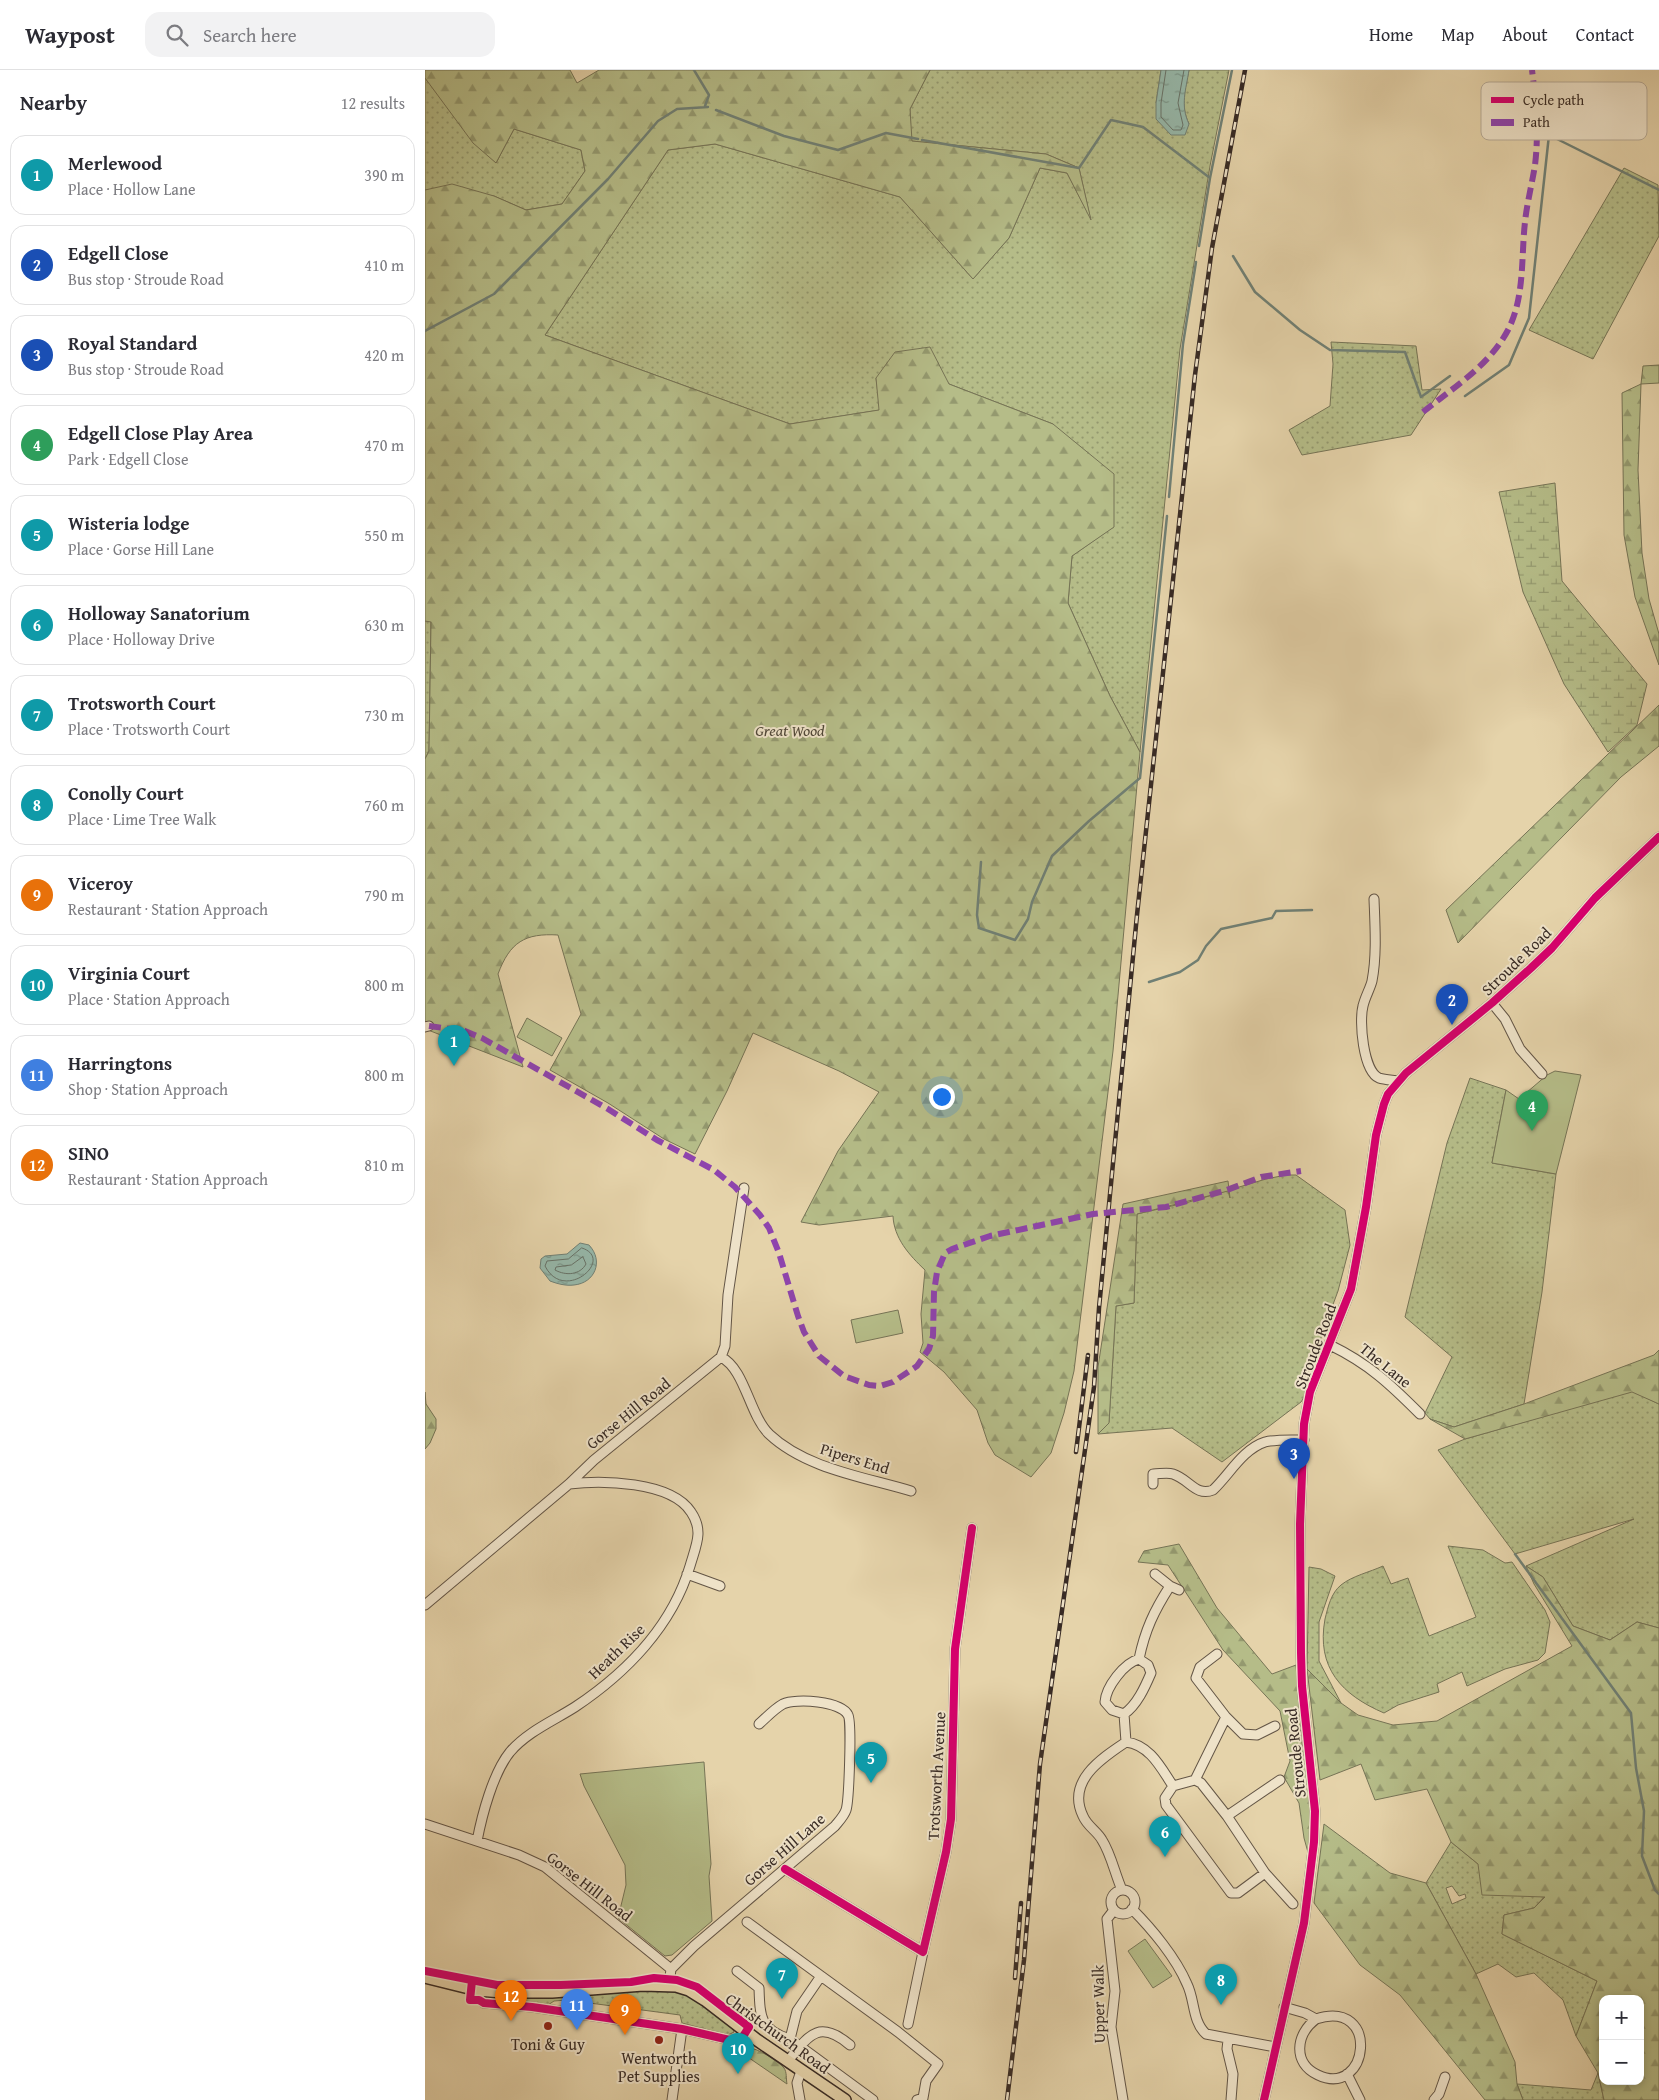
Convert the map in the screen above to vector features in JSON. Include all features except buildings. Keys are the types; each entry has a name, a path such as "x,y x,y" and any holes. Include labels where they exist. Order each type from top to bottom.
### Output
{"main road":[{"name":"Christchurch Road","path":"425,1977 478,1995 502,1992 552,1992 669,1985 683,1988 695,1993 746,2032 845,2100"}],"street":[{"name":"Stroude Road","path":"1264,2100 1304,1923 1312,1867 1315,1828 1313,1788 1302,1686 1301,1654 1300,1524 1306,1411 1311,1392 1351,1289 1366,1207 1376,1135 1388,1094 1414,1066 1492,1003 1545,955 1595,898 1659,837"},
{"path":"1374,900 1375,939 1372,981 1363,1004 1361,1016 1362,1041 1372,1071 1379,1078 1388,1094"},
{"path":"1492,1003 1505,1019 1520,1049 1542,1074"},
{"path":"1379,1078 1399,1081"},
{"path":"721,1357 725,1346 728,1295 744,1188"},
{"name":"The Lane","path":"1330,1345 1363,1362 1420,1414"},
{"name":"Gorse Hill Road","path":"425,1606 569,1484 594,1460 721,1357"},
{"name":"Pipers End","path":"721,1357 732,1364 760,1423 769,1434 807,1458 844,1473 911,1491"},
{"path":"1153,1484 1153,1474 1173,1474 1197,1490 1208,1492 1217,1486 1244,1456 1257,1446 1275,1441 1304,1440"},
{"name":"Heath Rise","path":"477,1841 498,1773 508,1754 524,1738 586,1699 629,1662 651,1640 663,1624 687,1574 697,1540 698,1525 689,1508 655,1490 621,1482 569,1484"},
{"name":"Trotsworth Avenue","path":"908,2024 944,1860 951,1819 955,1649 972,1528"},
{"path":"687,1574 720,1586"},
{"path":"1155,1574 1170,1586 1179,1590"},
{"path":"1139,1660 1151,1616 1170,1586"},
{"path":"1217,1654 1200,1667 1197,1678 1226,1717 1243,1734 1257,1735 1275,1726"},
{"path":"1139,1660 1148,1664 1151,1673 1129,1711 1124,1714 1112,1710 1105,1702 1105,1698 1121,1671 1130,1662 1139,1660"},
{"name":"Gorse Hill Lane","path":"671,1969 715,1927 835,1826 845,1812 850,1740 849,1716 844,1710 836,1705 793,1702 783,1704 759,1724"},
{"path":"1124,1714 1126,1742"},
{"path":"1226,1717 1195,1780 1173,1786 1165,1798 1166,1804 1231,1893 1238,1894 1265,1873"},
{"path":"1122,1890 1113,1895 1111,1902 1114,1910 1123,1914 1133,1909 1135,1902 1132,1894 1122,1890 1102,1839 1081,1813 1079,1798 1083,1781 1094,1764 1126,1742 1135,1743 1146,1748 1173,1786"},
{"path":"1195,1780 1206,1789 1227,1816 1265,1873 1293,1904"},
{"path":"1227,1816 1280,1780"},
{"name":"Gorse Hill Road","path":"425,1824 519,1855 545,1867 671,1969"},
{"path":"785,1869 923,1952"},
{"path":"1133,1909 1158,1939 1185,1979 1191,1993 1198,2026 1201,2030 1207,2035 1227,2040 1275,2047"},
{"name":"Upper Walk","path":"1114,1910 1107,1919 1115,1991 1111,2027 1123,2100"},
{"path":"747,1922 891,2026 938,2064 926,2081 922,2099"},
{"path":"669,1985 671,1969"},
{"path":"737,1971 759,1988 761,2015 764,2025 780,2036 790,2039 801,2046 873,2100"},
{"path":"790,2039 797,2011 821,1976"},
{"path":"478,1995 489,2004 532,2007 682,2029 734,2041 742,2038 746,2032"},
{"path":"1284,2007 1305,2013 1316,2019"},
{"path":"1326,2016 1337,2016 1347,2020 1355,2027 1360,2036 1361,2052 1355,2066 1347,2074 1328,2078 1318,2076 1303,2062 1300,2053 1301,2038 1308,2025 1316,2019 1326,2016"},
{"path":"672,2100 682,2029"},
{"path":"788,2061 811,2036 824,2031 833,2033 850,2045"},
{"path":"1227,2040 1227,2049 1233,2074 1231,2100"},
{"path":"800,2100 797,2083 801,2071"},
{"path":"1347,2074 1360,2100"},
{"path":"1435,2100 1445,2077"}],"green space":[{"name":"Great Wood","path":"425,70 570,70 577,83 599,70 930,70 910,109 912,141 1046,154 1079,168 1091,220 1067,173 1040,168 1009,238 973,279 900,197 715,144 668,150 545,335 790,424 879,410 876,378 895,352 930,347 949,384 1053,424 1114,474 1114,527 1072,556 1068,603 1110,696 1140,752 1113,1051 1074,1371 1064,1413 1051,1453 1031,1477 995,1455 988,1443 977,1410 944,1372 920,1352 923,1343 921,1314 925,1270 903,1246 896,1232 893,1216 819,1225 801,1222 838,1151 879,1092 839,1071 753,1033 727,1091 695,1154 664,1139 608,1103 550,1070 581,1014 558,935 536,936 520,942 508,954 498,974 523,1067 428,1030 425,1021 425,759 429,751 431,622 425,621 425,190 452,184 494,196 526,210 562,204 585,171 581,150 514,129 496,163 473,143 425,78"},
{"path":"930,70 1161,70 1156,103 1189,124 1184,104 1189,70 1229,70 1210,166 1180,349 1140,752 1110,696 1068,603 1072,556 1113,527 1053,424 949,384 876,378 880,410 790,424 545,335 668,150 715,144 900,197 973,279 1009,238 1040,168 1067,173 1090,217 1079,168 1046,154 911,141 910,109"},
{"path":"425,78 496,163 514,129 581,150 585,171 562,204 526,210 494,196 425,190"},
{"path":"1624,168 1658,185 1659,236 1593,359 1529,330"},
{"path":"1331,342 1416,346 1422,390 1441,389 1411,435 1302,455 1289,430 1330,406 1333,364"},
{"path":"1659,365 1659,383 1641,384 1643,366"},
{"path":"1641,384 1638,470 1642,553 1649,599 1659,634 1659,665 1635,597 1624,535 1622,393"},
{"path":"1555,483 1562,581 1647,684 1637,725 1608,752 1564,684 1523,592 1499,492"},
{"path":"425,621 431,621 429,751 425,759"},
{"path":"1659,705 1659,746 1621,777 1458,943 1446,910"},
{"path":"527,1018 562,1038 552,1056 517,1037"},
{"path":"1555,1071 1581,1075 1556,1174 1492,1163 1506,1090 1519,1099 1547,1075"},
{"path":"1470,1078 1506,1090 1492,1163 1556,1174 1542,1292 1524,1404 1454,1427 1430,1419 1425,1413 1452,1357 1405,1317 1447,1143"},
{"path":"1296,1175 1345,1210 1350,1245 1338,1291 1322,1334 1305,1396 1301,1402 1222,1462 1172,1428 1098,1434 1109,1422 1116,1306 1134,1303 1137,1214 1189,1202 1266,1179"},
{"path":"1228,1181 1230,1198 1228,1191 1137,1214 1134,1303 1116,1306 1109,1423 1098,1434 1098,1367 1123,1204"},
{"path":"898,1310 903,1333 856,1343 851,1320"},
{"path":"1659,1350 1659,1404 1632,1392 1465,1439 1430,1419 1454,1427 1524,1404 1654,1355"},
{"path":"1632,1391 1659,1404 1659,1628 1637,1622 1610,1640 1573,1626 1543,1577 1526,1566 1634,1519 1515,1554 1438,1450 1465,1439"},
{"path":"425,1392 426,1404 436,1419 436,1429 425,1449"},
{"path":"1179,1544 1217,1608 1272,1674 1296,1665 1301,1736 1311,1806 1309,1856 1304,1838 1299,1803 1284,1777 1290,1761 1280,1711 1223,1650 1168,1565 1138,1562 1144,1551"},
{"path":"1448,1546 1483,1550 1505,1563 1512,1562 1545,1610 1550,1622 1545,1653 1538,1660 1505,1669 1467,1686 1462,1672 1437,1684 1439,1692 1398,1705 1384,1713 1356,1698 1335,1678 1329,1666 1323,1636 1330,1600 1338,1588 1345,1582 1383,1566 1391,1584 1408,1578 1429,1636 1476,1617"},
{"path":"1526,1566 1543,1577 1573,1626 1610,1640 1637,1622 1659,1628 1659,2100 1604,2100 1601,2085 1644,2085 1644,1995 1599,1995 1599,2078 1576,2036 1597,1981 1502,1934 1504,1915 1534,1908 1545,1897 1482,1895 1478,1864 1451,1842 1427,1789 1375,1800 1361,1764 1320,1780 1307,1669 1341,1703 1358,1715 1393,1725 1437,1721 1572,1646 1534,1584"},
{"path":"1309,1567 1321,1569 1335,1576 1319,1622 1319,1661 1341,1703 1307,1669"},
{"path":"704,1762 711,1864 709,1876 712,1921 672,1955 665,1956 618,1918 626,1885 625,1865 584,1786 580,1774"},
{"path":"1324,1824 1390,1873 1426,1883 1476,1974 1515,2062 1517,2084 1523,2100 1485,2100 1400,1995 1360,1965 1314,1903"},
{"path":"1451,1842 1478,1864 1545,1896 1534,1908 1504,1915 1502,1934 1597,1981 1576,2036 1563,2000 1534,1973 1516,1977 1498,1964 1476,1974 1426,1883","holes":["1452,1886 1459,1896 1465,1894 1466,1898 1452,1904 1446,1888"]},
{"path":"1145,1939 1172,1976 1153,1988 1128,1951"},
{"path":"668,1990 686,1995 710,2010 732,2027 734,2032 728,2035 682,2023 680,2015 567,2000 554,2001 548,2005 482,1998 482,1995 578,1996"},
{"path":"748,2048 761,2052 781,2065 786,2071 787,2084 739,2051"},
{"path":"1598,2073 1599,2085 1601,2085 1604,2100 1523,2100 1517,2084 1591,2090"}],"water":[{"path":"1161,70 1189,70 1184,104 1189,124 1185,135 1171,135 1156,119 1156,103"},
{"path":"580,1243 589,1245 594,1251 596,1264 592,1276 574,1285 550,1281 540,1268 541,1259 545,1256 567,1254"}],"waterway":[{"path":"694,70 709,95 705,106"},
{"path":"1199,246 1210,178 1232,70"},
{"path":"425,331 494,294 608,179 658,121 677,109 708,107"},
{"path":"716,110 784,136 838,150 886,133 918,139"},
{"path":"922,140 1079,168 1111,120 1143,127 1210,178"},
{"path":"1465,396 1509,365 1529,318 1548,140"},
{"path":"1559,140 1659,190"},
{"path":"1233,256 1255,292 1300,330 1330,350 1405,352 1421,397 1450,376"},
{"path":"1169,497 1183,344 1196,262"},
{"path":"981,862 977,915 979,928 1015,940 1028,919 1032,902 1052,856 1089,821 1140,778 1167,516"},
{"path":"1149,982 1180,972 1198,960 1206,946 1221,929 1272,918 1276,911 1312,910"},
{"path":"1515,1554 1631,1713 1636,1768 1644,1811 1642,1856 1655,1890 1659,1894"}],"railway":[{"path":"1007,2100 1024,1960 1040,1764 1094,1387 1099,1308 1137,915 1195,375 1212,248 1245,70"},
{"path":"1076,1452 1088,1355"},
{"path":"1015,1978 1021,1903"}],"marked path":[{"path":"1532,70 1534,82"},
{"path":"1423,412 1459,385 1481,365 1500,343 1508,330 1520,291 1525,222 1535,165 1537,140"},
{"path":"429,1026 465,1031 482,1038 608,1109 657,1140 714,1170 735,1187 769,1228 779,1253 804,1332 819,1356 844,1376 869,1385 880,1386 893,1382 917,1366 929,1349 933,1336 934,1292 937,1272 945,1253 952,1249 990,1236 1093,1214 1166,1207 1227,1190 1261,1177 1301,1171"}],"cycle path":[{"path":"1264,2100 1304,1923 1314,1842 1315,1811 1302,1686 1301,1653 1300,1524 1304,1424 1310,1392 1351,1289 1366,1207 1376,1135 1384,1104 1388,1094 1406,1073 1492,1003 1531,968 1552,948 1595,898 1659,837"},
{"path":"785,1869 923,1952 946,1852 951,1819 955,1649 972,1528"},
{"path":"425,1971 497,1985 631,1982 654,1978 677,1980 697,1987 749,2027 742,2038 734,2041 682,2029 532,2007 484,2003 479,2000 470,2000 472,1981"}],"place":[{"name":"Edgell Close","path":"1452,1025"},
{"name":"Merlewood","path":"454,1066"},
{"name":"Edgell Close Play Area","path":"1532,1131"},
{"name":"Royal Standard","path":"1294,1479"},
{"name":"Wisteria lodge","path":"871,1783"},
{"name":"Holloway Sanatorium","path":"1165,1857"},
{"name":"Trotsworth Court","path":"782,1999"},
{"name":"Conolly Court","path":"1221,2005"},
{"name":"SINO","path":"511,2021"},
{"name":"Toni & Guy","path":"548,2026"},
{"name":"Harringtons","path":"577,2030"},
{"name":"Viceroy","path":"625,2035"},
{"name":"Wentworth Pet Supplies","path":"659,2040"},
{"name":"Virginia Court","path":"738,2074"}]}
